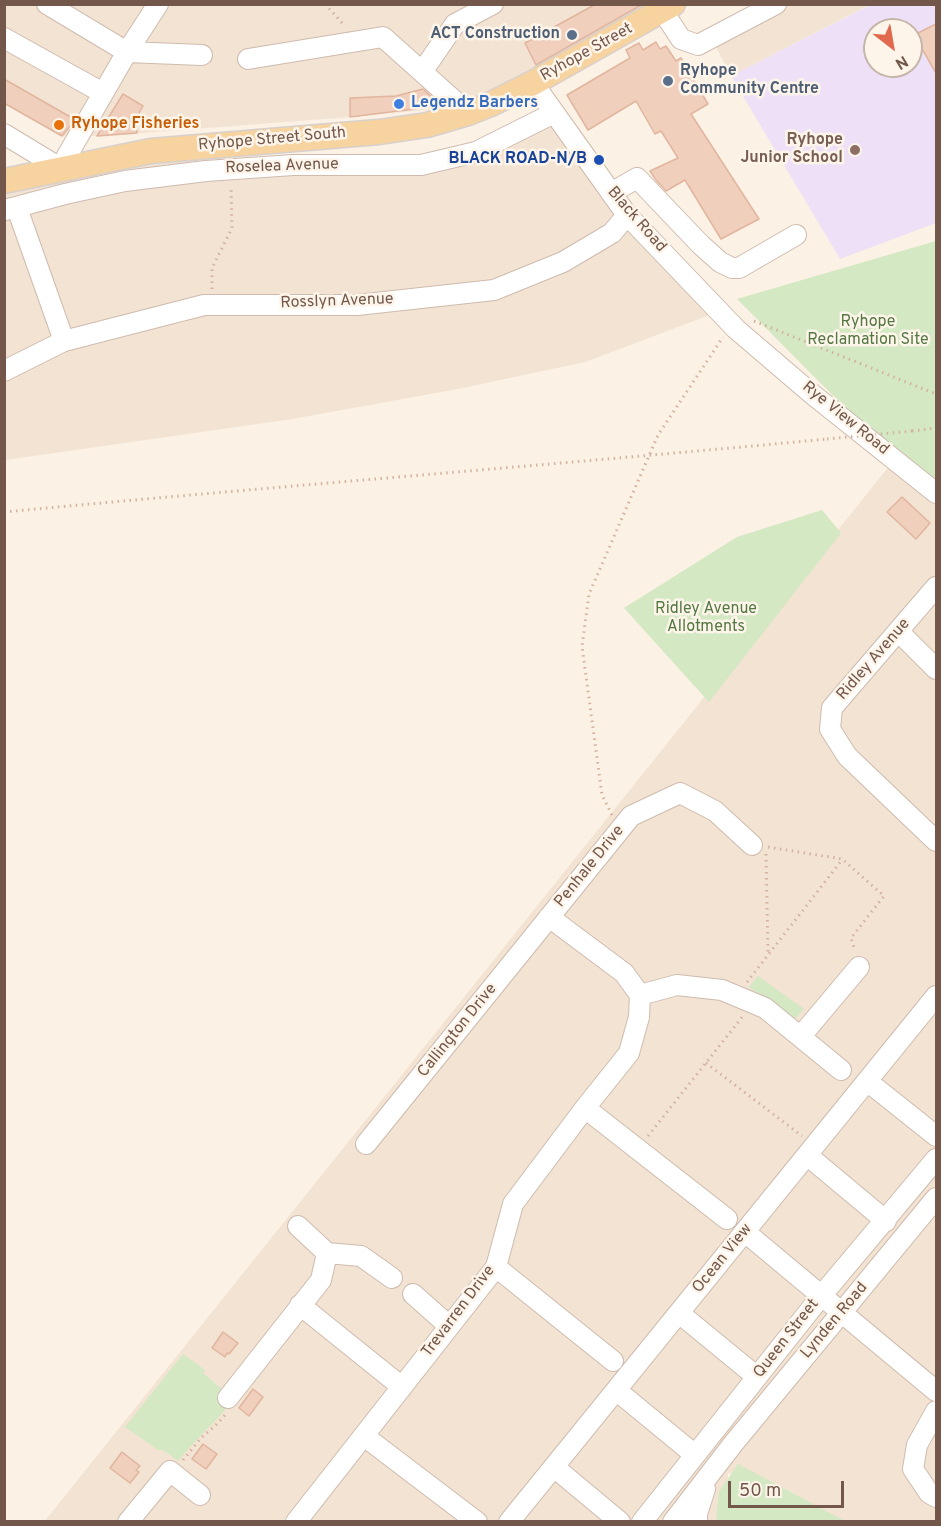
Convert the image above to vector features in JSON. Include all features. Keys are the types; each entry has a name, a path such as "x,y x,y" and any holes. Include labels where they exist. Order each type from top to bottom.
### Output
{"main road":[{"name":"Ryhope Street","path":"533,83 668,7"},
{"name":"Ryhope Street South","path":"4,181 60,168 151,152 379,132 427,125 494,103 533,83"}],"street":[{"path":"47,4 127,52 202,55"},
{"path":"4,134 60,168 127,52 158,4"},
{"path":"422,72 455,24 493,4"},
{"path":"668,7 681,39 699,45 776,4"},
{"path":"248,59 383,37 468,113"},
{"path":"4,38 103,93"},
{"name":"Black Road","path":"533,83 627,215 731,324 754,344"},
{"name":"Roselea Avenue","path":"11,209 125,181 231,169 293,165 421,165 476,152 554,113"},
{"path":"611,193 637,178 700,244 720,262 732,268 739,268 796,235"},
{"path":"11,209 64,341"},
{"name":"Rosslyn Avenue","path":"4,371 64,341 204,305 357,305 494,290 563,262 612,233 627,215"},
{"name":"Rye View Road","path":"754,344 936,494"},
{"name":"Ridley Avenue","path":"936,587 900,632 832,708 830,729 847,756 936,841"},
{"path":"900,632 936,669"},
{"name":"Penhale Drive","path":"549,917 631,816 680,793 715,811 752,844"},
{"path":"549,917 624,974 640,995 677,985 722,990 765,1008 841,1070"},
{"name":"Callington Drive","path":"366,1144 549,917"},
{"path":"801,1036 859,967"},
{"name":"Trevarren Drive","path":"296,1521 496,1267 513,1204 628,1053 639,1017 640,995"},
{"name":"Ocean View","path":"509,1521 867,1081 934,1003"},
{"path":"867,1081 936,1136"},
{"path":"585,1108 727,1219"},
{"path":"811,1150 886,1221"},
{"name":"Queen Street","path":"642,1521 822,1295 936,1159"},
{"name":"Lynden Road","path":"734,1444 936,1198"},
{"path":"298,1226 327,1252 361,1256 392,1278"},
{"path":"745,1232 936,1391"},
{"path":"228,1398 321,1280 327,1252"},
{"path":"496,1267 613,1360"},
{"path":"413,1294 449,1326"},
{"path":"300,1305 402,1387"},
{"path":"679,1313 757,1377"},
{"path":"616,1390 695,1455"},
{"path":"936,1411 916,1445 913,1469 929,1493 936,1497"},
{"path":"364,1436 477,1521"},
{"path":"674,1521 734,1444"},
{"path":"697,1521 706,1485 734,1444"},
{"path":"554,1467 620,1521"},
{"path":"128,1521 170,1471 200,1494"}],"path":[{"path":"326,4 359,41"},
{"path":"213,305 212,268 231,228 231,169"},
{"path":"751,320 936,394"},
{"path":"620,830 602,795 582,646 590,594 658,435 731,324"},
{"path":"4,512 254,488 620,459 936,428"},
{"path":"768,954 766,847 842,859 884,896 852,938 859,967"},
{"path":"638,1149 706,1063 745,999 768,954 842,859"},
{"path":"706,1063 811,1150"},
{"path":"170,1471 178,1467 201,1438 218,1425 234,1404 228,1398"}],"shaded area":[{"path":"5,5 655,5 525,75 446,108 103,136 62,136 5,103"},
{"path":"776,5 869,5 731,76 712,39"},
{"name":"Ryhope Junior School","path":"870,5 936,5 936,223 840,259 731,76"},
{"path":"550,125 723,310 585,362 458,389 292,419 5,460 5,190 148,156 423,171"},
{"path":"894,460 936,485 936,1521 833,1521 728,1473 726,1521 44,1522"}],"green space":[{"name":"Ryhope Reclamation Site","path":"936,241 936,493 905,468 737,299"},
{"name":"Ridley Avenue Allotments","path":"822,510 841,533 709,702 624,608 737,537"},
{"path":"758,976 804,1009 794,1020 749,987"},
{"path":"183,1354 205,1370 203,1373 222,1389 220,1398 229,1405 178,1461 125,1427"},
{"path":"738,1464 845,1521 716,1521 719,1492"}],"building":[{"path":"596,4 643,4 536,65 525,43"},
{"path":"936,24 936,73 923,51 923,30"},
{"path":"656,42 660,49 666,46 676,61 681,58 708,104 691,114 759,219 721,239 685,180 666,191 650,171 678,158 661,131 655,134 636,101 588,130 567,95 630,58 626,50 639,43 643,50"},
{"path":"4,79 74,119 62,136 4,103"},
{"path":"423,89 434,99 430,107 350,117 350,98 396,96"},
{"path":"123,94 143,106 135,120 137,133 97,136"},
{"path":"902,497 930,523 916,539 887,512"},
{"path":"223,1332 238,1343 225,1357 212,1348"},
{"path":"253,1389 263,1397 249,1416 239,1408"},
{"path":"203,1444 217,1454 206,1469 192,1459"},
{"path":"122,1452 140,1466 136,1470 139,1472 130,1483 110,1468"}],"place":[{"name":"ACT Construction","path":"572,35"},
{"name":"Ryhope Community Centre","path":"668,81"},
{"name":"Legendz Barbers","path":"399,104"},
{"name":"Ryhope Fisheries","path":"59,125"},
{"name":"Ryhope Junior School","path":"855,150"},
{"name":"BLACK ROAD-N/B","path":"599,160"}]}
